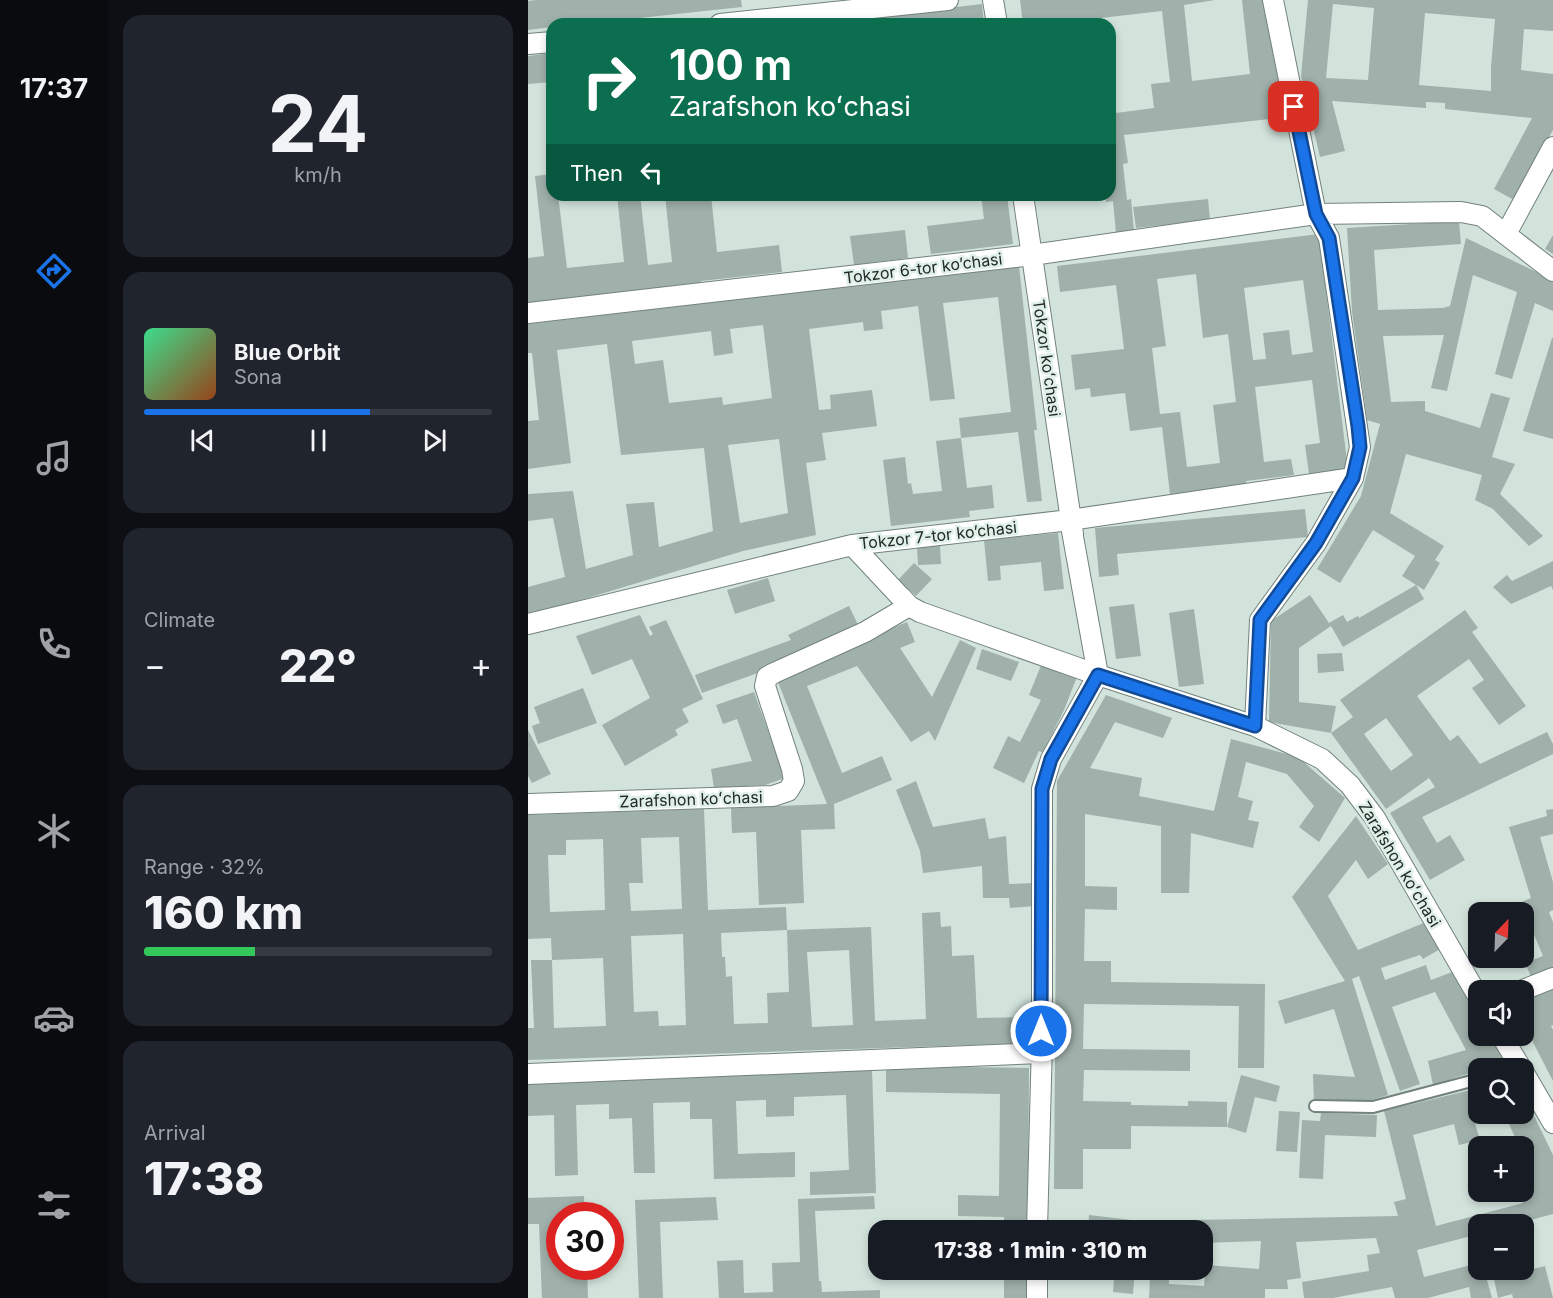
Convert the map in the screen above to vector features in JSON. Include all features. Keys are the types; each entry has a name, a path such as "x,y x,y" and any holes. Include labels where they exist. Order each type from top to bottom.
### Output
{"street":[{"path":"777,18 948,0"},
{"path":"993,0 996,18"},
{"path":"1255,726 1260,620 1316,543 1353,478 1360,447 1329,238 1316,214 1273,0"},
{"path":"528,44 546,42"},
{"path":"1506,234 1553,147"},
{"name":"Tokzor koʻchasi","path":"1024,201 1070,520"},
{"name":"Tokzor 6-tor koʼchasi","path":"528,313 1032,255 1316,214 1461,212 1482,216 1553,271"},
{"name":"Tokzor 7-tor koʼchasi","path":"528,624 852,545 1070,520 1353,478"},
{"path":"1037,1220 1042,1053 1042,789 1051,759 1098,675 1070,520"},
{"path":"852,545 909,606"},
{"name":"Zarafshon koʻchasi","path":"528,804 773,796 788,792 794,781 792,769 765,686 767,677 865,632 909,606 920,612 1098,675 1255,726 1322,759 1350,785 1376,818 1469,980"},
{"path":"1534,986 1553,978"},
{"path":"528,1074 1042,1053"},
{"path":"1534,1091 1553,1123"},
{"path":"1037,1280 1037,1298"}],"lane":[{"path":"1315,1106 1373,1107 1468,1082"}],"building":[{"path":"741,0 742,7 640,18 546,18 546,28 528,30 528,1"},
{"path":"1020,0 1215,0 1184,5 1192,81 1250,74 1242,0 1264,0 1288,117 1124,135 1128,163 1123,164 1127,200 1131,199 1134,231 1116,233 1113,201 1116,201 1116,113 1154,108 1151,84 1170,82 1162,11 1101,18 1022,18"},
{"path":"1308,0 1553,0 1553,31 1524,29 1521,70 1553,74 1553,130 1514,200 1494,189 1532,118 1445,109 1445,103 1426,102 1426,108 1332,101 1345,151 1320,157 1301,76","holes":["1333,4 1374,8 1368,80 1326,78","1425,13 1495,19 1491,91 1419,85"]},
{"path":"982,4 983,18 865,18"},
{"path":"546,54 546,82 528,84 528,56"},
{"path":"546,175 546,201 559,201 567,268 624,262 618,201 641,201 648,265 672,262 666,201 712,201 717,252 779,245 782,272 701,281 701,284 528,303 528,258 544,256 535,176"},
{"path":"1208,199 1210,220 1136,228 1133,207"},
{"path":"982,201 1008,201 1013,244 931,254 927,226 984,219"},
{"path":"1459,221 1461,244 1374,250 1378,310 1450,306 1466,238 1553,280 1553,311 1535,303 1512,379 1495,374 1517,292 1473,275 1447,391 1431,388 1444,335 1383,336 1391,402 1425,401 1425,411 1480,428 1491,393 1510,398 1492,457 1515,464 1500,494 1543,536 1529,546 1493,509 1475,500 1482,475 1406,454 1390,513 1444,546 1435,560 1440,563 1424,590 1402,576 1415,556 1373,530 1340,583 1317,569 1361,496 1380,424 1367,420 1352,312 1347,228"},
{"path":"905,230 908,258 854,265 850,236"},
{"path":"1319,234 1348,469 1309,474 1305,445 1320,443 1312,380 1255,387 1264,462 1291,459 1294,475 1246,481 1247,485 1170,494 1162,427 1130,431 1125,393 1091,397 1090,388 1075,390 1071,355 1124,349 1116,285 1060,292 1057,266","holes":["1196,274 1203,338 1228,334 1236,402 1213,405 1220,463 1187,467 1180,412 1160,414 1152,348 1166,346 1157,279","1303,280 1313,352 1292,355 1289,330 1263,333 1266,359 1253,360 1244,288"]},
{"path":"1553,235 1553,254 1545,249"},
{"path":"1019,266 1037,430 1034,430 1042,501 1027,502 1018,432 961,438 959,418 1011,412 998,297 943,303 955,399 930,401 918,306 881,311 883,329 864,331 863,322 809,329 819,410 831,409 830,395 872,390 877,426 822,433 826,460 806,463 816,535 743,551 528,616 528,587 565,577 553,518 528,521 528,494 573,491 586,569 633,555 626,504 654,502 659,547 713,531 704,448 621,455 607,344 557,350 571,463 528,469 528,421 539,420 532,353 528,353 528,324","holes":["763,325 772,398 723,405 722,397 669,403 663,360 635,364 632,341 711,331 714,356 733,353 730,329","779,439 788,513 740,523 728,445"]},
{"path":"1553,338 1553,439 1523,431"},
{"path":"961,438 967,488 992,485 994,508 969,511 970,517 891,526 883,460 905,457 908,484 911,483 913,494 942,491 936,441"},
{"path":"1305,509 1308,537 1117,554 1119,575 1099,577 1095,528"},
{"path":"1058,533 1064,589 1044,591 1041,562 1000,566 1001,580 988,581 984,540"},
{"path":"940,545 941,564 918,565 917,547"},
{"path":"1553,561 1553,590 1551,586 1511,604 1493,587 1507,575 1512,581"},
{"path":"914,563 932,579 916,596 898,580"},
{"path":"768,578 775,601 735,614 727,590"},
{"path":"1416,585 1424,599 1343,647 1331,626 1299,648 1299,702 1336,706 1331,733 1269,722 1271,621 1310,595 1329,623 1343,615 1347,622 1358,616 1359,618"},
{"path":"1134,604 1141,656 1116,659 1109,607"},
{"path":"849,606 860,629 799,658 702,693 695,675 791,640 788,635"},
{"path":"1194,609 1204,684 1179,687 1169,613"},
{"path":"1465,610 1478,628 1472,632 1526,706 1499,725 1472,688 1484,680 1469,659 1417,696 1450,741 1458,735 1480,764 1547,732 1553,744 1553,754 1422,817 1437,843 1450,835 1465,860 1430,880 1390,813 1435,787 1429,778 1386,809 1331,733 1353,717 1340,700","holes":["1386,718 1413,755 1391,771 1364,734"]},
{"path":"640,615 650,636 653,634 649,627 666,620 703,699 682,709 689,722 675,730 678,735 625,766 602,725 650,698 632,659 592,675 576,636"},
{"path":"907,622 915,642 900,648 932,697 960,640 976,648 935,741 929,731 911,742 857,666 807,686 842,773 882,756 892,780 834,804 835,829 801,830 804,903 759,905 756,832 732,833 731,808 827,804 775,675"},
{"path":"982,649 1019,662 1011,681 976,669"},
{"path":"1342,653 1344,671 1318,673 1317,654"},
{"path":"1042,663 1077,677 1043,753 1039,751 1024,783 993,768 1008,736 1020,742 1041,700 1029,695"},
{"path":"583,688 597,723 538,744 532,726 540,723 534,707"},
{"path":"754,692 785,778 765,785 714,788 711,769 752,761 737,719 723,724 716,705"},
{"path":"1106,695 1172,718 1163,738 1115,722 1090,768 1142,778 1139,796 1214,811 1231,739 1298,757 1345,798 1319,842 1299,827 1314,806 1287,774 1246,762 1238,797 1253,801 1248,820 1259,822 1253,848 1191,833 1189,893 1161,893 1161,826 1085,814 1085,886 1117,887 1117,910 1085,909 1084,961 1111,961 1111,982 1265,984 1264,1068 1238,1068 1239,1006 1084,1004 1083,1049 1190,1050 1190,1071 1084,1070 1083,1101 1188,1106 1188,1101 1227,1102 1227,1127 1131,1126 1131,1149 1083,1149 1083,1189 1054,1189 1057,781"},
{"path":"528,730 551,774 532,783 528,776"},
{"path":"916,781 933,827 985,818 989,839 1006,836 1009,884 1034,883 1035,906 1010,908 1009,898 983,898 982,866 923,873 920,851 896,790"},
{"path":"704,809 708,910 786,907 787,930 871,927 875,1021 926,1019 922,913 940,912 941,927 951,926 952,956 974,955 977,1018 1029,1017 1030,1043 528,1060 528,1028 534,1028 531,960 552,960 551,938 528,939 528,815","holes":["679,837 682,909 631,911 629,883 643,883 641,838","603,839 605,910 550,912 548,855 566,855 566,840","787,930 789,992 767,993 768,1023 734,1024 732,976 726,977 721,933","683,934 686,1025 659,1026 658,1011 634,1012 631,936","849,950 853,1025 812,1027 807,952","603,958 606,1026 554,1028 552,960"]},
{"path":"1553,809 1553,834 1540,837 1553,882 1553,910 1549,912 1553,922 1553,969 1532,979 1527,968 1534,968 1534,960 1543,956 1534,934 1534,902 1522,902 1531,898 1509,827 1547,816 1546,810"},
{"path":"1356,816 1388,864 1368,879 1356,860 1328,896 1358,950 1426,922 1442,948 1423,959 1420,955 1381,968 1385,980 1426,965 1431,980 1455,971 1468,994 1468,1046 1496,1046 1503,1058 1468,1058 1468,1074 1433,1085 1428,1061 1466,1050 1435,992 1392,1007 1420,1084 1400,1091 1359,976 1352,979 1388,1095 1363,1103 1314,1102 1313,1074 1355,1077 1334,1009 1285,1024 1278,1001 1345,981 1292,897"},
{"path":"1553,987 1553,1025 1551,1026 1553,1030 1553,1081 1534,1044 1534,994"},
{"path":"886,1066 1029,1068 1028,1220 958,1216 958,1195 999,1196 1000,1094 886,1092"},
{"path":"872,1069 876,1193 810,1195 810,1172 849,1170 846,1095 794,1097 794,1116 766,1117 766,1100 736,1101 738,1154 795,1152 795,1177 714,1179 712,1119 690,1119 690,1102 653,1103 655,1173 634,1173 632,1118 609,1119 609,1104 576,1105 578,1175 555,1176 554,1115 528,1116 528,1079"},
{"path":"1241,1075 1280,1086 1276,1102 1255,1097 1246,1133 1227,1127"},
{"path":"1468,1091 1468,1124 1475,1124 1479,1136 1468,1136 1468,1143 1459,1145 1454,1124 1413,1135 1436,1226 1468,1218 1468,1237 1417,1250 1424,1277 1468,1266 1468,1280 1487,1280 1492,1298 1471,1298 1469,1287 1428,1298 1395,1298 1392,1287 1333,1298 1304,1298 1302,1282 1369,1271 1367,1255 1380,1253 1376,1238 1296,1242 1301,1278 1287,1280 1288,1289 1265,1289 1265,1298 1149,1298 1150,1280 1169,1280 1169,1284 1204,1286 1205,1280 1213,1280 1213,1266 1259,1269 1261,1241 1213,1243 1213,1220 1192,1220 1398,1216 1394,1202 1406,1199 1384,1111"},
{"path":"1279,1111 1300,1112 1297,1152 1276,1151"},
{"path":"1321,1113 1377,1115 1376,1137 1325,1135 1323,1179 1299,1178 1302,1120 1320,1121"},
{"path":"1534,1116 1553,1155 1553,1214 1534,1219 1534,1214 1481,1214 1522,1202 1534,1202 1534,1136 1514,1136 1509,1124 1534,1124"},
{"path":"584,1196 584,1202 546,1202 546,1280 587,1280 588,1298 542,1298 539,1224 528,1224 528,1198"},
{"path":"874,1196 875,1209 815,1211 819,1281 821,1281 822,1292 880,1290 880,1298 719,1298 717,1261 743,1260 744,1293 773,1292 772,1263 800,1262 798,1199"},
{"path":"716,1197 718,1220 660,1222 663,1298 639,1298 635,1200"},
{"path":"1089,1215 1132,1220 1089,1220"},
{"path":"1545,1266 1553,1298 1513,1298 1512,1294 1498,1298 1494,1280 1534,1280 1534,1269"},
{"path":"1004,1280 1027,1280 1027,1298 1004,1298"},
{"path":"1114,1280 1134,1280 1133,1294 1113,1292"}],"route":[{"path":"1041,1031 1042,789 1051,759 1098,675 1255,726 1260,620 1316,543 1353,478 1360,447 1358,426 1329,238 1316,214 1294,107"}]}
